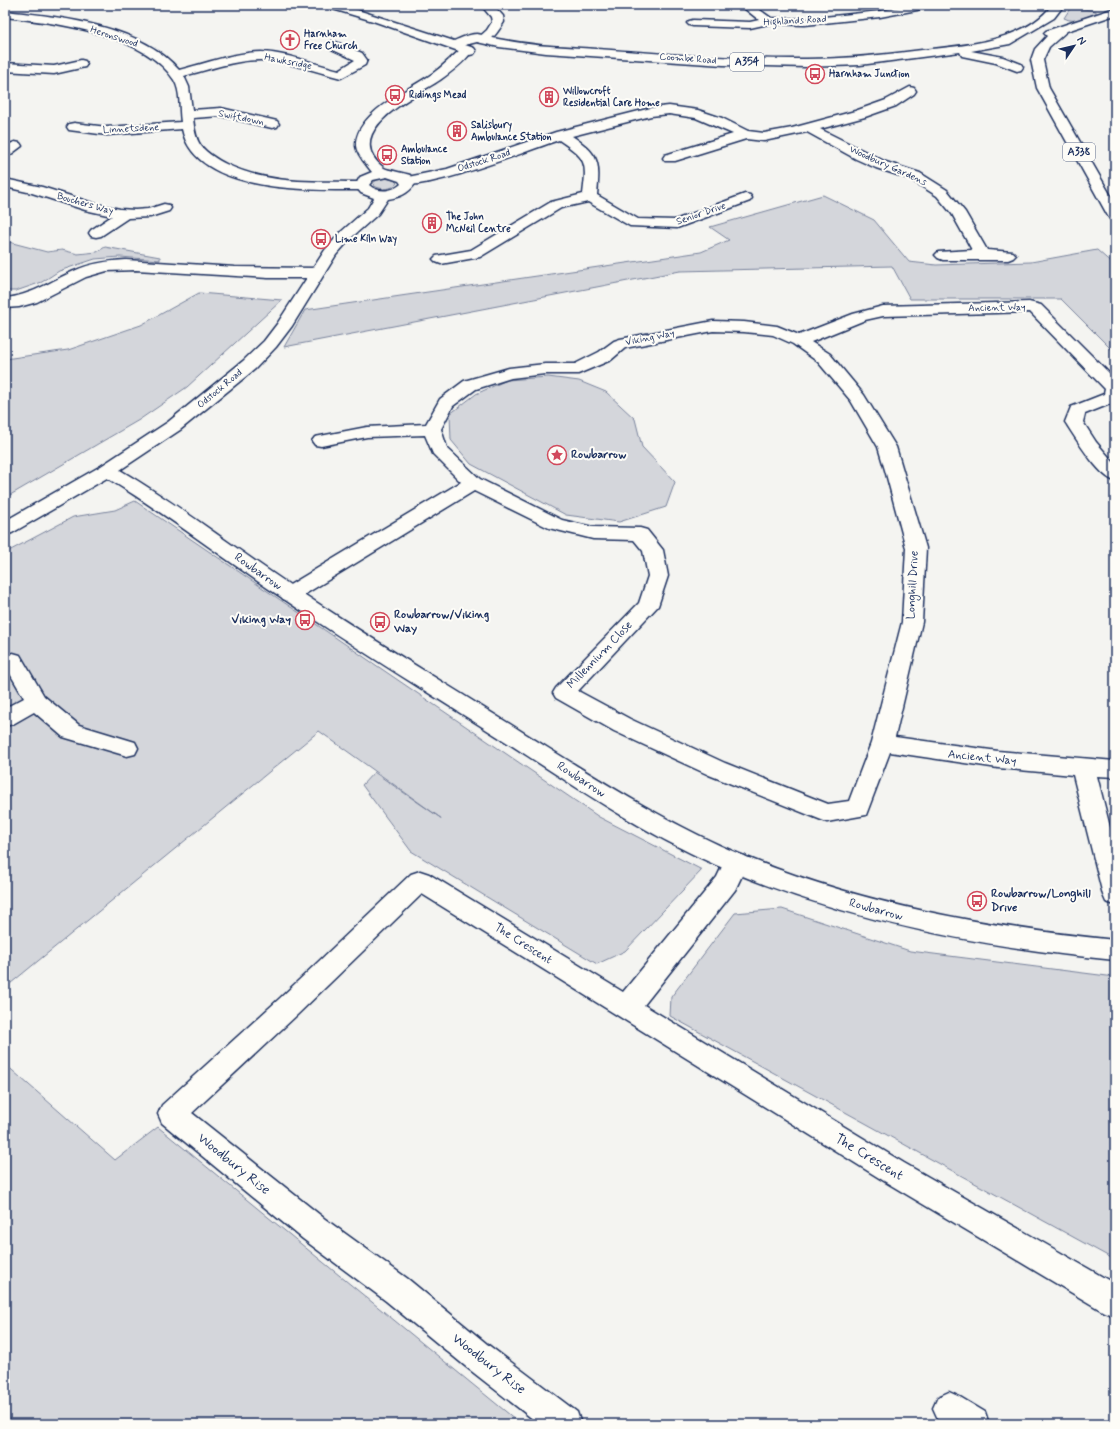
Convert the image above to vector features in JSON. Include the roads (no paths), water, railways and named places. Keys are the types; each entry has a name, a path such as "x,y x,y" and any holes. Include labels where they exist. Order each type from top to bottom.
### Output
{"main road":[{"name":"Coombe Road","path":"330,5 410,31 480,51 546,49"},
{"path":"480,51 492,46 487,41 498,22 497,16 487,5"},
{"path":"746,5 768,20"},
{"name":"Highlands Road","path":"693,23 750,25 768,20 820,20 900,11 921,5"},
{"path":"1001,42 1040,23 1050,16 1058,5"},
{"path":"1093,7 1115,8"},
{"name":"A338","path":"1115,11 1063,29 1030,38 1001,42 1017,67 1043,88 1115,216"},
{"name":"Heronswood","path":"5,14 73,25 116,35 152,51 178,74 184,86 191,141 196,150 207,159 240,176 277,183 315,186 362,186"},
{"name":"A338","path":"1043,88 1042,78 1037,67 1038,51 1063,29"},
{"name":"Coombe Road","path":"464,46 487,41 546,49 723,61 806,63 860,61 948,51 1001,42"},
{"name":"Hawksridge","path":"178,74 254,56 281,59 341,74 361,62 358,56 333,45"},
{"path":"362,186 364,180 381,174 364,152 363,147 363,138 374,119 437,76 464,46"},
{"path":"948,51 988,57 1017,67"},
{"path":"5,67 54,70 81,64"},
{"path":"670,158 745,135 764,137 809,128 878,108 891,103 910,92"},
{"name":"Odstock Road","path":"381,174 400,176 408,181 424,179 452,172 561,135 651,112 669,110 698,114 717,120 745,135"},
{"name":"Swiftdown","path":"188,120 221,112 272,124"},
{"name":"Linnetsdene","path":"74,127 107,131 188,120"},
{"name":"Woodbury Gardens","path":"809,128 861,156 881,165 914,176 942,193 958,212 982,255"},
{"path":"441,259 475,254 556,206 571,200 590,197 593,163 585,151 561,135"},
{"name":"Odstock Road","path":"362,186 367,191 384,194 403,190 408,181"},
{"name":"Bouchers Way","path":"5,183 125,214 150,213 164,208"},
{"name":"Odstock Road","path":"5,529 107,470 174,426 249,365 270,344 284,326 330,254 347,234 373,211 384,194"},
{"name":"Senior Drive","path":"590,197 635,223 642,224 677,224 745,198"},
{"path":"96,234 125,214"},
{"path":"943,256 1008,255"},
{"path":"5,303 19,303 31,299 82,272 106,266 132,265 259,273 317,273"},
{"name":"Ancient Way","path":"800,341 859,317 883,311 1035,308 1114,388 1112,397 1077,411 1074,422 1089,445 1115,474"},
{"name":"Viking Way","path":"432,429 446,403 470,385 509,373 545,369 578,369 604,356 620,344 712,326 744,327 777,331 800,341"},
{"name":"Longhill Drive","path":"800,341 824,358 838,374 858,400 887,447 916,548 912,622 882,743 858,810"},
{"path":"290,594 473,483 439,450 432,429 367,432 321,441"},
{"name":"Rowbarrow","path":"107,470 139,488 290,594 614,801 659,826 736,863 790,884 848,903 916,921 986,935 1057,945 1115,950"},
{"name":"Millennium Close","path":"473,483 556,524 593,533 640,534 653,550 658,576 648,606 564,693 622,725 717,769 827,813 858,810"},
{"path":"13,660 36,701 71,731 127,748"},
{"path":"5,718 36,701"},
{"name":"Ancient Way","path":"882,743 953,755 1083,768 1115,769"},
{"path":"1083,768 1115,895"},
{"path":"626,1008 726,883 736,863"},
{"name":"The Crescent","path":"420,881 894,1172 1115,1302"},
{"name":"Woodbury Rise","path":"420,881 288,1007 172,1114 308,1224 397,1290 476,1355 565,1424"}],"place":[{"name":"Harnham Free Church","path":"290,40"},
{"name":"Harnham Junction","path":"815,74"},
{"name":"Ridings Mead","path":"395,95"},
{"name":"Willowcroft Residential Care Home","path":"549,97"},
{"name":"Salisbury Ambulance Station","path":"457,131"},
{"name":"Ambulance Station","path":"387,155"},
{"name":"The John McNeil Centre","path":"432,223"},
{"name":"Lime Kiln Way","path":"321,239"},
{"name":"Rowbarrow","path":"557,455"},
{"name":"Viking Way","path":"305,620"},
{"name":"Rowbarrow/Viking Way","path":"380,622"},
{"name":"Rowbarrow/Longhill Drive","path":"977,901"}]}
